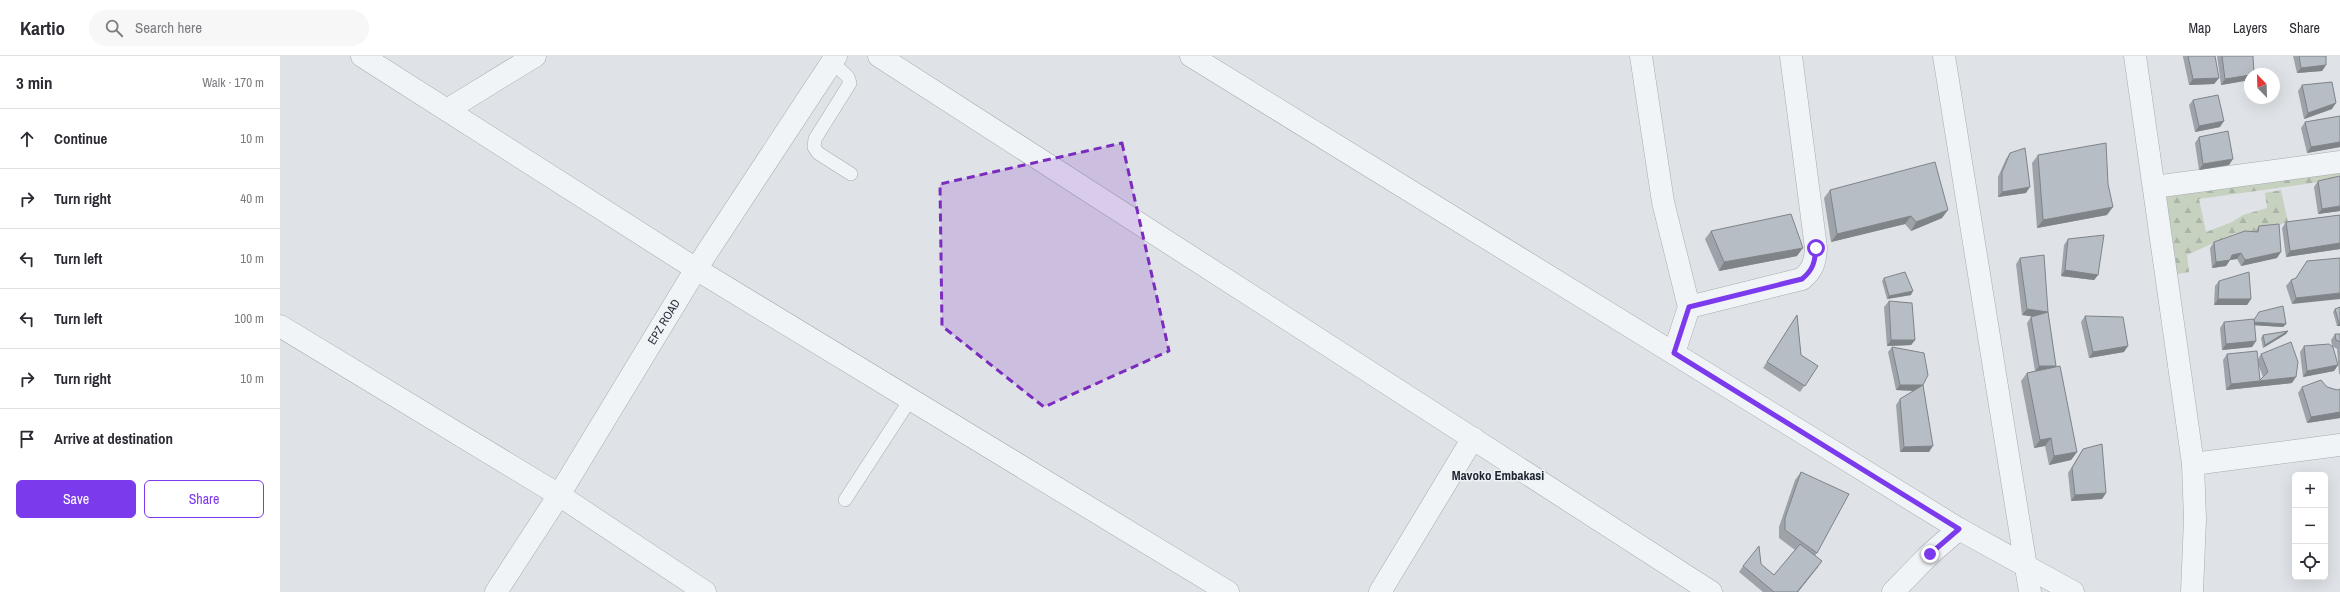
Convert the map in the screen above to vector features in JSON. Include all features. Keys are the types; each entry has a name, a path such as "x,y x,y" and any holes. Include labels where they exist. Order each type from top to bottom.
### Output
{"street":[{"path":"362,56 696,269 1228,592"},
{"path":"447,110 535,56"},
{"path":"879,56 1711,592"},
{"path":"1191,56 1959,529 2073,592"},
{"path":"1640,56 1663,202 1689,307 1674,353"},
{"path":"1689,307 1802,279 1809,273 1815,263 1816,248 1791,56"},
{"path":"1944,56 2030,592"},
{"path":"2135,56 2193,464 2195,519 2192,592"},
{"name":"EPZ ROAD","path":"496,592 559,496 696,269 834,59"},
{"path":"2154,187 2340,162"},
{"path":"280,326 559,496 705,592"},
{"path":"1380,592 1473,438"},
{"path":"2193,464 2340,445"},
{"path":"1893,592 1930,554 1959,529"}],"lane":[{"path":"834,59 848,77 850,83 815,139 814,147 818,153 851,174"},
{"path":"845,500 910,400"}],"highlighted area":[{"path":"1122,143 1169,351 1044,407 942,326 940,184"}],"green space":[{"path":"2340,173 2340,179 2199,199 2206,232 2232,222 2243,215 2267,208 2265,193 2281,190 2288,222 2241,237 2236,233 2187,255 2189,272 2177,274 2166,195"}],"building":[{"path":"2188,56 2215,56 2219,78 2193,79"},
{"path":"2222,56 2253,56 2254,68 2244,68 2244,76 2225,79"},
{"path":"2299,56 2326,56 2326,65 2301,68"},
{"path":"2332,82 2336,103 2308,113 2302,85"},
{"path":"2218,95 2224,121 2199,126 2193,100"},
{"path":"2340,116 2340,142 2311,147 2305,122"},
{"path":"2228,131 2233,159 2203,164 2199,137"},
{"path":"2106,143 2108,184 2113,207 2043,220 2038,155"},
{"path":"2025,148 2030,187 2002,192 2002,172 2010,153"},
{"path":"1935,162 1948,210 1916,222 1911,216 1837,234 1830,190"},
{"path":"2340,176 2340,206 2322,209 2318,181"},
{"path":"1791,214 1803,248 1724,262 1711,231"},
{"path":"2340,215 2340,243 2290,251 2286,222"},
{"path":"2279,224 2281,252 2245,260 2241,253 2232,255 2230,260 2216,262 2214,242 2245,231 2258,232 2259,226"},
{"path":"2104,235 2098,275 2065,270 2068,239"},
{"path":"2044,255 2048,312 2027,309 2020,258"},
{"path":"2340,258 2340,293 2296,298 2291,280 2296,278 2307,261"},
{"path":"1905,272 1913,291 1889,296 1884,278"},
{"path":"2249,272 2251,299 2218,299 2219,281"},
{"path":"1889,301 1912,303 1915,340 1891,340"},
{"path":"2283,306 2286,324 2254,322 2259,312"},
{"path":"2340,307 2340,323 2339,323 2335,309"},
{"path":"2048,312 2056,366 2039,366 2031,317"},
{"path":"1797,315 1801,355 1818,366 1805,386 1767,362"},
{"path":"2085,316 2123,317 2128,346 2093,352"},
{"path":"2254,319 2256,341 2226,344 2224,322"},
{"path":"2288,331 2265,345 2263,335"},
{"path":"2335,334 2340,334 2340,342 2336,340"},
{"path":"2291,342 2298,362 2296,377 2231,384 2227,354 2257,351 2260,380 2268,372 2261,354"},
{"path":"2329,344 2333,347 2338,365 2307,371 2304,346"},
{"path":"1892,347 1924,353 1928,375 1923,385 1900,385"},
{"path":"2060,366 2077,452 2054,456 2051,438 2040,440 2027,373"},
{"path":"2321,380 2327,387 2337,390 2340,389 2340,412 2311,417 2302,387"},
{"path":"1923,385 1933,446 1904,447 1900,399"},
{"path":"2102,444 2106,493 2075,495 2072,468 2083,449"},
{"path":"1801,472 1849,494 1817,553 1785,530 1785,518"},
{"path":"1800,544 1822,561 1797,592 1774,592 1743,566 1759,546 1761,564 1774,575"}],"district":[{"name":"Mavoko Embakasi","path":"1498,475"}],"route":[{"path":"1816,248 1815,263 1809,273 1802,279 1689,307 1674,353 1959,529 1930,554"}]}
